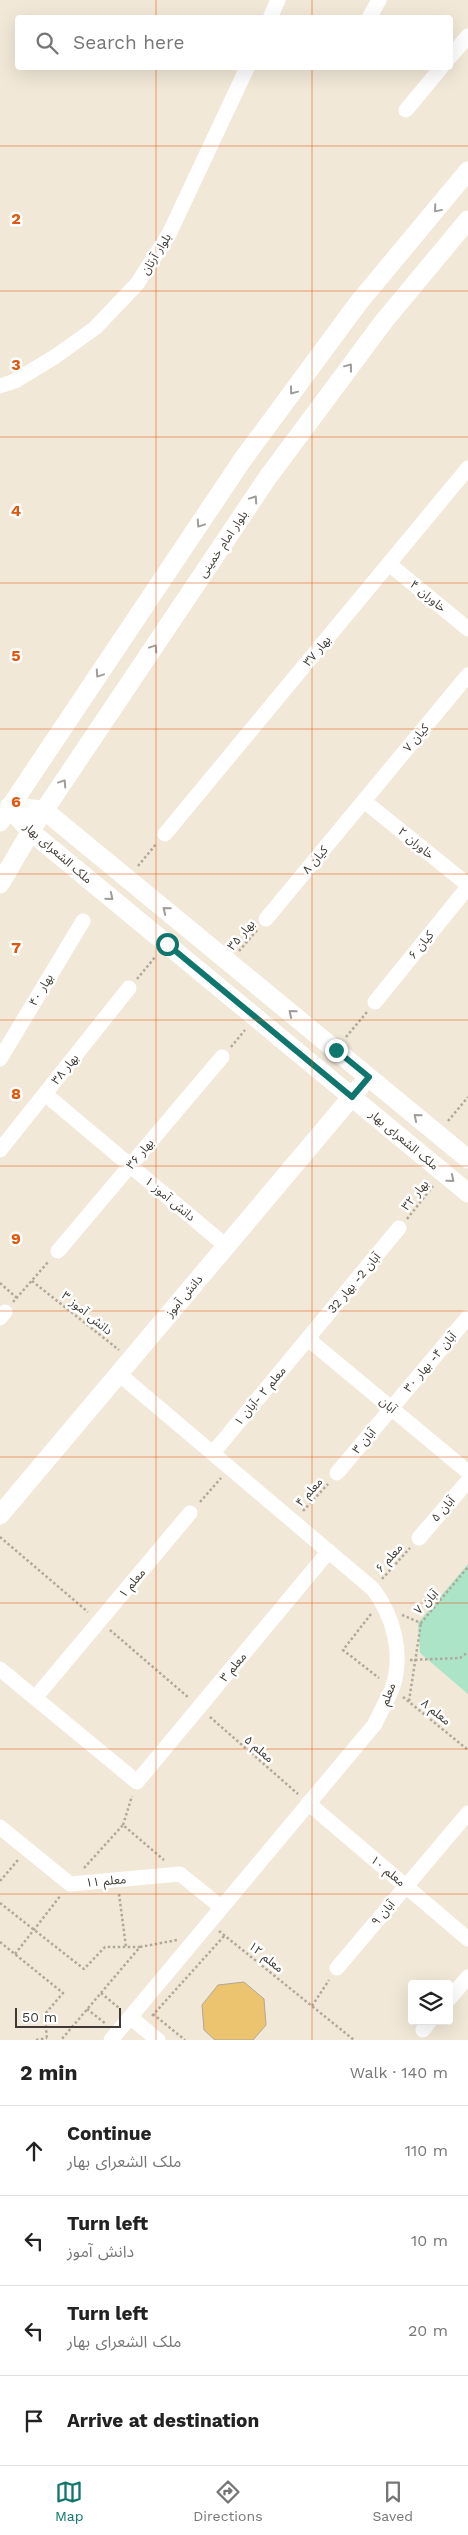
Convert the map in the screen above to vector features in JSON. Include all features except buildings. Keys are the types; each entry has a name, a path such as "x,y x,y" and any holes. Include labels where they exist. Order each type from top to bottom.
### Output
{"street":[{"path":"271,15 278,0"},
{"path":"371,15 379,0"},
{"path":"453,54 468,36"},
{"name":"بلوار آرتان","path":"0,386 15,381 56,356 95,328 138,284 169,234 246,70"},
{"path":"406,110 439,70"},
{"path":"3,809 243,459 359,302 468,171"},
{"name":"بلوار امام خمینی","path":"0,884 44,810 268,477 384,321 468,220"},
{"name":"بهار ۳۷","path":"165,834 468,468"},
{"name":"خاوران ۴","path":"389,564 468,629"},
{"name":"کیان ۷","path":"364,801 468,675"},
{"name":"خاوران ۲","path":"364,801 468,886"},
{"name":"کیان ۸","path":"266,919 364,801"},
{"name":"ملک الشعرای بهار","path":"3,809 44,810 468,1159"},
{"name":"ملک الشعرای بهار","path":"3,809 468,1193"},
{"name":"کیان ۶","path":"375,1002 468,886"},
{"name":"بهار ۴۰","path":"0,1059 83,921"},
{"name":"بهار ۳۸","path":"0,1150 129,988"},
{"name":"بهار ۳۶","path":"58,1251 222,1057"},
{"name":"دانش آموز","path":"0,1515 369,1077"},
{"name":"دانش آموز ۱","path":"45,1094 226,1246"},
{"name":"آبان 2- بهار 32","path":"308,1339 400,1228"},
{"name":"آبان ۴- بهار ۳۰","path":"392,1408 468,1317"},
{"name":"آبان","path":"308,1339 468,1472"},
{"name":"معلم ۲ -آبان ۱","path":"213,1453 308,1339"},
{"path":"125,1367 213,1453 329,1551 380,1600"},
{"name":"آبان ۳","path":"338,1473 392,1408"},
{"name":"آبان ۵","path":"419,1538 468,1481"},
{"name":"معلم ۱","path":"35,1698 190,1513"},
{"name":"معلم ۳","path":"136,1782 329,1551"},
{"name":"معلم","path":"118,2037 130,2017 208,1922 375,1724 392,1688 396,1660 396,1645 391,1620 380,1600"},
{"path":"0,1669 136,1782"},
{"name":"معلم ۱۰","path":"308,1803 468,1939"},
{"name":"آبان ۹","path":"337,1968 468,1813"},
{"name":"معلم ۱۱","path":"0,1827 70,1884 180,1874"},
{"path":"180,1874 221,1907"},
{"path":"453,1994 468,1977"},
{"path":"130,2017 158,2040"}],"path":[{"path":"128,879 165,834"},
{"name":"بهار ۳۵","path":"230,962 266,919"},
{"path":"129,988 167,944"},
{"path":"336,1050 375,1002"},
{"path":"222,1057 256,1017"},
{"path":"437,1134 468,1097"},
{"name":"بهار ۳۲","path":"400,1228 444,1173"},
{"path":"2,1315 58,1251"},
{"name":"دانش آموز ۳","path":"32,1281 125,1367"},
{"path":"0,1283 18,1298"},
{"path":"190,1513 230,1468"},
{"name":"معلم ۴","path":"294,1522 338,1473"},
{"name":"معلم ۶","path":"380,1600 419,1538"},
{"name":"آبان ۷","path":"380,1600 421,1623 468,1568"},
{"name":"معلم ۸","path":"380,1600 343,1650 468,1750"},
{"path":"409,1701 421,1623"},
{"path":"396,1660 460,1658 468,1652"},
{"name":"معلم ۵","path":"199,1707 308,1803"},
{"path":"15,1954 36,1931 70,1884 124,1825 136,1782"},
{"path":"124,1825 180,1874"},
{"path":"0,1881 27,1849"},
{"path":"117,1880 126,1947"},
{"path":"0,1903 84,1970 105,1947 140,1946 176,1939 188,1948"},
{"name":"معلم ۱۲","path":"208,1922 354,2040"},
{"path":"142,2027 225,1936"},
{"path":"0,1942 63,1993 45,2014 47,2039 36,2040"},
{"path":"61,2040 140,1946"},
{"path":"312,2006 337,1968"},
{"path":"101,1993 130,2017"},
{"path":"88,2009 118,2037"},
{"path":"153,2014 185,2040"}],"green space":[{"path":"468,1564 468,1694 420,1653 418,1623"}],"route":[{"path":"167,944 352,1097 369,1077 336,1050"}]}
